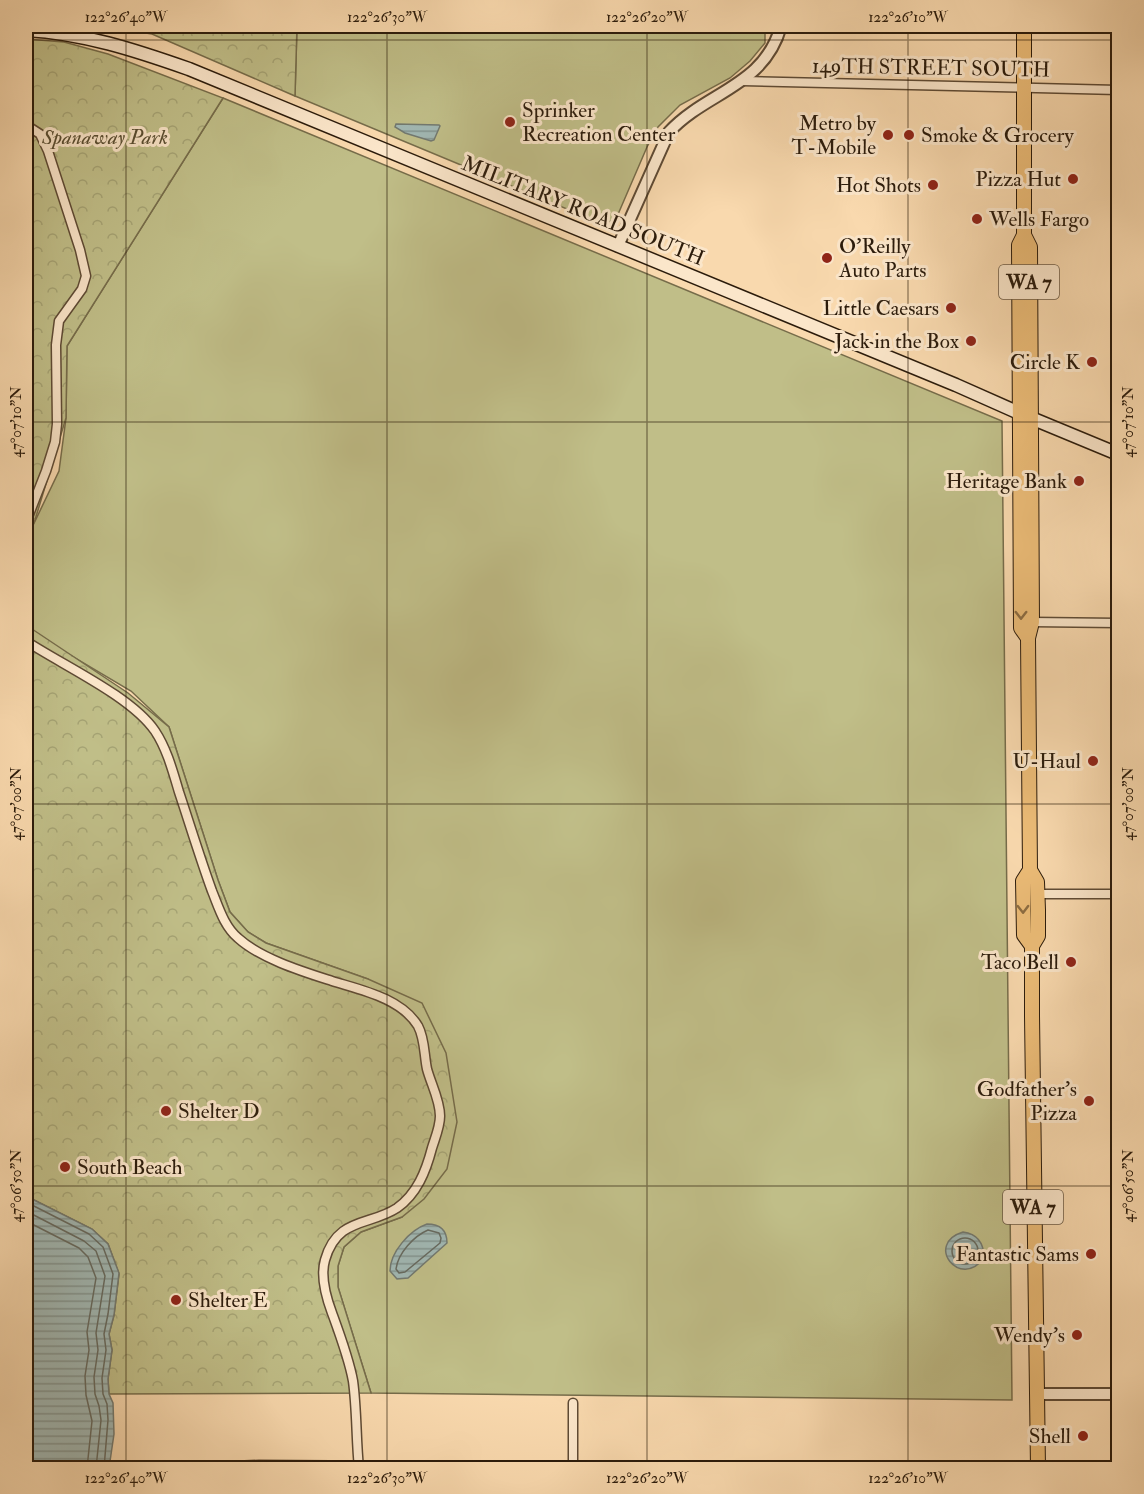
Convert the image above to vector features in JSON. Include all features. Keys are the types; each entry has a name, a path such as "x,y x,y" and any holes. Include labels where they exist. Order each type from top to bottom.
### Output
{"main road":[{"name":"WA 7","path":"1024,26 1024,235 1030,247 1024,416 1021,628 1028,638"},
{"name":"MILITARY ROAD SOUTH","path":"26,30 108,42 189,69 1119,454"},
{"name":"WA 7","path":"1024,416 1032,622 1028,638 1030,870 1037,882 1038,936 1032,946 1033,1191 1038,1468"},
{"name":"WA 7","path":"1030,870 1023,881 1024,935 1032,946"}],"street":[{"path":"618,246 669,132 689,115 743,81 765,58 775,43 781,26"},
{"name":"149TH STREET SOUTH","path":"743,81 1119,90"},
{"path":"26,125 40,134 48,151 80,250 86,276 82,289 59,321 56,345 57,424 55,442 26,522"},
{"path":"1032,622 1119,623"},
{"path":"26,641 121,699 141,715 153,729 166,753 220,911 237,938 273,958 324,979 379,996 399,1008 415,1022 423,1038 430,1080 440,1113 427,1169 411,1194 395,1209 357,1222 343,1231 328,1251 323,1269 326,1294 352,1378 359,1468"},
{"path":"1037,894 1119,894"},
{"path":"1037,1394 1119,1394"},
{"path":"573,1403 573,1468"},
{"path":"219,1468 259,1465 359,1468 683,1468"}],"green space":[{"path":"102,26 297,26 295,96 152,34"},
{"name":"Sprinker Recreation Center","path":"297,26 765,26 765,43 750,61 730,78 680,105 658,127 616,219 603,224 295,96"},
{"name":"Spanaway Park","path":"26,39 64,42 108,54 223,98 67,346 66,418 35,520 26,540"},
{"path":"223,98 1002,421 1012,1400 371,1393 338,1287 338,1266 344,1247 361,1232 402,1217 368,979 266,943 248,932 230,912 169,727 131,691 26,629 26,540 59,471 66,418 67,346"},
{"path":"26,625 128,693 169,727 230,912 248,932 266,943 368,979 422,1003 446,1053 457,1122 447,1169 424,1199 402,1217 361,1232 344,1247 338,1266 338,1287 371,1393 109,1394 108,1379 112,1350 109,1334 114,1315 119,1274 108,1244 92,1229 26,1196"}],"water":[{"path":"396,124 440,126 434,140 431,141 405,133 395,127"},
{"path":"26,1196 92,1229 108,1244 119,1273 114,1315 109,1334 112,1350 108,1379 109,1394 113,1403 114,1434 109,1468 26,1468"},
{"path":"427,1224 436,1225 442,1229 447,1243 408,1278 397,1279 390,1271 393,1256 408,1236"},
{"path":"963,1232 976,1237 984,1253 984,1258 975,1267 965,1269 957,1267 946,1254 946,1246 952,1238"}],"place":[{"name":"Sprinker Recreation Center","path":"510,122"},
{"name":"Metro by T-Mobile","path":"888,135"},
{"name":"Smoke & Grocery","path":"909,135"},
{"name":"Pizza Hut","path":"1073,179"},
{"name":"Hot Shots","path":"933,185"},
{"name":"Wells Fargo","path":"977,219"},
{"name":"O'Reilly Auto Parts","path":"827,258"},
{"name":"Little Caesars","path":"951,308"},
{"name":"Jack in the Box","path":"971,341"},
{"name":"Circle K","path":"1092,362"},
{"name":"Heritage Bank","path":"1079,481"},
{"name":"U-Haul","path":"1093,761"},
{"name":"Taco Bell","path":"1071,962"},
{"name":"Godfather's Pizza","path":"1089,1101"},
{"name":"Shelter D","path":"166,1111"},
{"name":"South Beach","path":"65,1167"},
{"name":"Fantastic Sams","path":"1091,1254"},
{"name":"Shelter E","path":"176,1300"},
{"name":"Wendy's","path":"1077,1335"},
{"name":"Shell","path":"1083,1436"}]}
